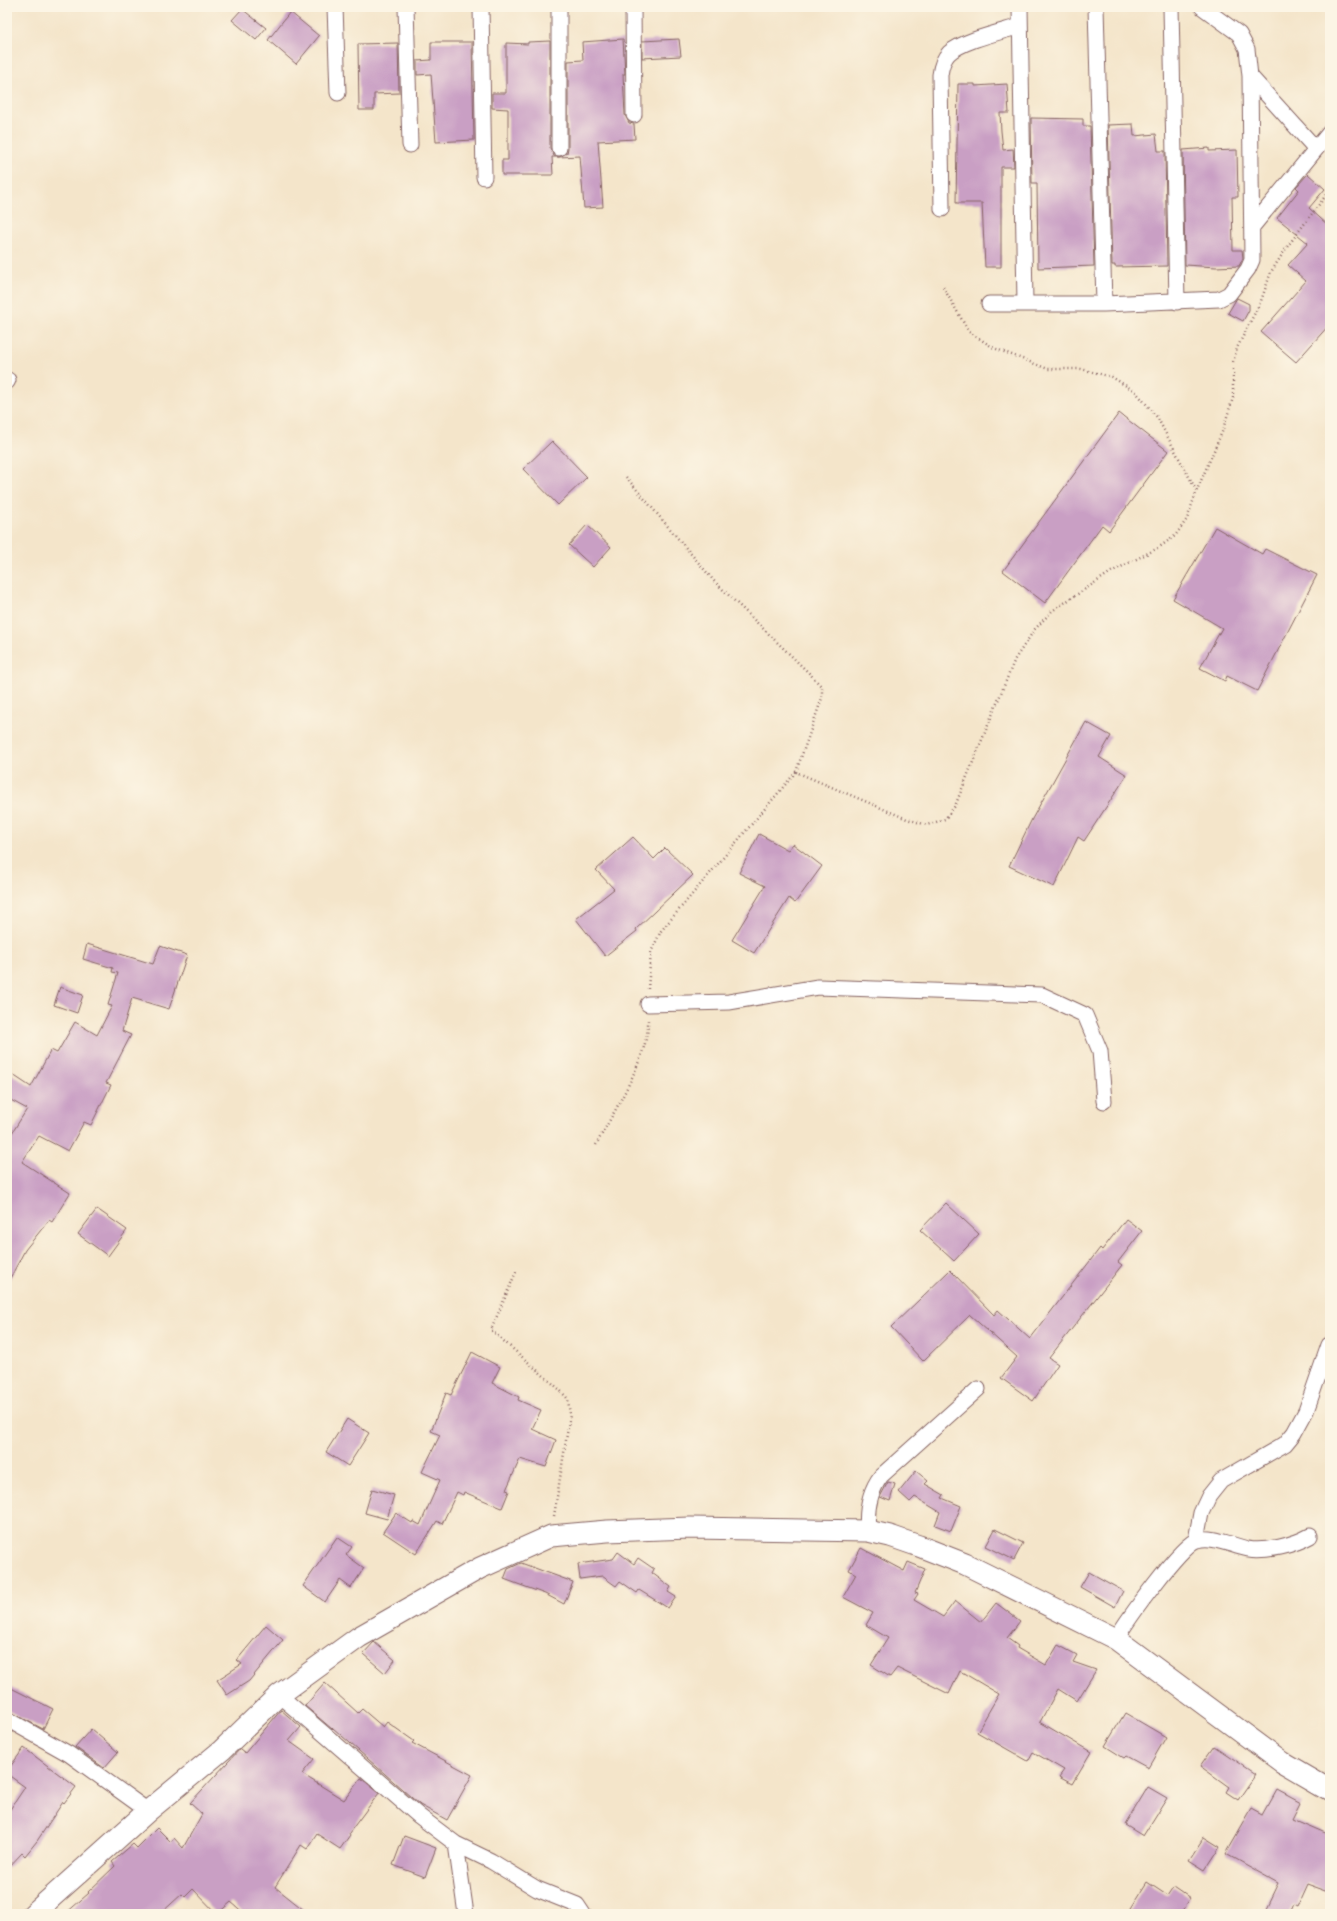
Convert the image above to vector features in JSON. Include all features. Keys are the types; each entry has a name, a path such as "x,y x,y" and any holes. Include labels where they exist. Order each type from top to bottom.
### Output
{"street":[{"path":"336,7 338,94"},
{"path":"406,7 410,145"},
{"path":"481,7 484,177"},
{"path":"559,7 559,148"},
{"path":"633,7 634,115"},
{"path":"1020,7 1025,303"},
{"path":"1096,7 1104,304"},
{"path":"1171,7 1177,302"},
{"path":"989,304 1104,304 1219,300 1229,294 1248,269 1252,260 1252,227 1250,76 1247,49 1239,34 1202,7"},
{"path":"942,209 940,75 942,62 949,53 960,46 1020,26"},
{"path":"1250,76 1316,149"},
{"path":"1252,227 1330,132"},
{"path":"648,1004 729,1002 818,988 1042,995 1085,1015 1100,1051 1104,1101"},
{"path":"1196,1540 1201,1513 1209,1496 1221,1481 1285,1444 1294,1433 1306,1411 1329,1345"},
{"path":"867,1522 872,1488 888,1467 978,1389"},
{"path":"34,1914 148,1812 222,1750 279,1695 365,1633 480,1568 551,1536 607,1531 867,1522 890,1536 965,1564 1121,1630 1282,1762 1330,1790"},
{"path":"1121,1630 1156,1583 1187,1546 1196,1540 1208,1539 1249,1549 1297,1543 1310,1536"},
{"path":"279,1695 420,1816 456,1844 491,1861 537,1889 577,1905 584,1914"},
{"path":"7,1719 69,1754 148,1812"},
{"path":"456,1844 466,1914"}],"path":[{"path":"796,772 907,819 927,825 945,818 955,806 1014,659 1035,629 1052,611 1112,572 1158,548 1176,536 1187,519 1197,490 1222,432 1233,398 1233,362 1237,348 1261,301 1272,272 1287,246 1330,190"},
{"path":"943,287 969,332 994,348 1048,369 1081,369 1112,377 1136,392 1157,417 1197,490"},
{"path":"596,1145 643,1055 649,1029 648,975 651,952 661,931 796,772 822,698 822,687 714,581 626,478"},
{"path":"516,1272 491,1330 560,1389 568,1399 570,1414 558,1481 551,1536"}],"building":[{"path":"242,9 266,28 256,40 232,20"},
{"path":"290,12 319,36 296,64 268,40"},
{"path":"623,39 625,115 629,123 634,124 635,139 598,141 603,207 584,208 580,156 559,157 567,153 568,148 568,61 583,60 582,42"},
{"path":"679,39 681,56 642,58 642,41"},
{"path":"550,41 550,148 554,156 559,157 552,157 553,175 502,175 502,160 508,160 508,109 492,108 492,93 506,93 506,43 528,44 528,42"},
{"path":"431,42 472,42 474,140 436,142 431,74 417,75 417,61 431,60"},
{"path":"398,43 399,93 374,94 374,110 359,110 358,44"},
{"path":"958,84 975,84 975,86 1007,84 1009,113 1000,113 1001,131 1003,150 1013,149 1014,167 1001,167 1001,267 985,267 982,203 956,203"},
{"path":"1031,118 1083,119 1083,126 1090,126 1094,266 1038,268 1037,183 1032,183"},
{"path":"1133,124 1134,136 1156,134 1158,151 1165,151 1167,266 1115,267 1115,265 1112,265 1108,125"},
{"path":"1209,148 1209,151 1237,150 1238,197 1232,197 1233,250 1242,250 1243,258 1239,266 1216,267 1185,265 1183,150"},
{"path":"1308,174 1325,189 1309,208 1330,227 1330,324 1296,362 1261,332 1306,281 1288,265 1308,243 1277,218 1299,190 1296,187"},
{"path":"1237,298 1249,304 1249,310 1243,321 1228,313"},
{"path":"1119,413 1168,451 1109,531 1102,525 1045,603 1003,571"},
{"path":"552,441 587,477 558,505 523,469"},
{"path":"587,525 611,547 593,567 569,545"},
{"path":"1215,527 1262,554 1265,549 1317,575 1257,691 1227,676 1225,681 1200,668 1222,628 1173,599"},
{"path":"1086,722 1111,736 1099,757 1127,775 1084,841 1078,837 1054,887 1009,866 1032,819"},
{"path":"759,834 788,850 793,844 822,866 795,903 789,898 754,953 732,940 765,886 739,873"},
{"path":"633,837 654,859 665,848 693,875 636,929 637,931 605,956 576,919 614,889 596,870"},
{"path":"87,944 153,964 160,946 187,955 169,1009 132,998 122,1031 131,1035 106,1083 111,1085 91,1125 84,1122 68,1151 39,1136 22,1162 70,1193 52,1222 49,1220 25,1250 7,1284 7,1141 27,1109 7,1098 7,1071 31,1087 51,1050 57,1053 75,1022 97,1035 112,1006 108,1005 118,973 112,972 113,968 83,959"},
{"path":"60,987 83,995 77,1013 54,1005"},
{"path":"946,1203 979,1234 954,1261 920,1230"},
{"path":"97,1209 127,1230 108,1256 78,1234"},
{"path":"1126,1219 1142,1231 1118,1262 1122,1265 1049,1358 1058,1364 1033,1401 1001,1378 1017,1357 970,1315 923,1361 891,1327 950,1270 994,1315 998,1310 1030,1339 1100,1248 1102,1250"},
{"path":"472,1352 500,1367 492,1383 519,1397 518,1400 541,1410 532,1429 556,1440 546,1467 520,1459 506,1490 509,1491 502,1508 464,1492 463,1495 457,1492 442,1524 437,1521 416,1554 383,1532 396,1513 412,1523 413,1521 420,1525 440,1480 422,1472 440,1435 431,1431 446,1393 451,1395"},
{"path":"347,1419 369,1433 348,1466 326,1452"},
{"path":"916,1471 928,1481 925,1484 944,1495 942,1498 961,1506 951,1531 935,1525 940,1512 915,1497 910,1502 899,1492"},
{"path":"888,1482 895,1484 890,1501 880,1497"},
{"path":"372,1489 394,1495 387,1519 365,1513"},
{"path":"995,1529 1023,1543 1014,1560 986,1546"},
{"path":"337,1537 352,1547 346,1555 364,1568 351,1588 340,1580 325,1602 303,1586"},
{"path":"861,1548 904,1571 908,1562 925,1569 915,1593 918,1594 914,1600 943,1617 955,1601 981,1622 996,1603 1020,1621 1007,1638 1018,1646 1017,1648 1046,1665 1058,1645 1077,1655 1073,1662 1096,1670 1077,1701 1058,1689 1040,1722 1091,1752 1072,1784 1059,1777 1064,1770 1033,1752 1028,1761 977,1732 999,1694 960,1671 949,1694 897,1668 890,1677 871,1665 888,1638 866,1625 873,1613 843,1597 856,1574 849,1570"},
{"path":"618,1552 634,1564 638,1558 654,1569 652,1573 671,1587 668,1592 676,1597 668,1608 639,1590 637,1593 620,1581 616,1586 602,1576 580,1579 578,1564 613,1559"},
{"path":"521,1563 573,1582 564,1604 545,1594 504,1579 508,1569"},
{"path":"1089,1572 1123,1591 1115,1607 1080,1587"},
{"path":"266,1625 283,1640 249,1681 227,1695 217,1680 242,1664 237,1660"},
{"path":"374,1642 395,1660 385,1673 363,1654"},
{"path":"325,1683 358,1713 362,1709 383,1727 387,1722 414,1741 412,1743 472,1775 447,1820 420,1805 333,1728 332,1729 305,1706"},
{"path":"7,1686 53,1709 43,1729 7,1710"},
{"path":"281,1710 301,1727 289,1741 314,1759 302,1774 344,1800 361,1778 379,1793 349,1833 350,1835 340,1849 317,1834 307,1849 301,1845 275,1887 309,1914 245,1914 231,1902 217,1914 193,1889 185,1897 182,1894 160,1914 65,1914 89,1893 88,1892 115,1866 112,1862 133,1844 137,1848 157,1828 171,1842 174,1838 183,1848 202,1814 190,1803 240,1749 245,1753"},
{"path":"1125,1713 1166,1737 1148,1768 1126,1756 1124,1758 1105,1746"},
{"path":"91,1729 118,1752 104,1768 75,1747"},
{"path":"1214,1746 1256,1774 1238,1800 1226,1792 1229,1787 1200,1766"},
{"path":"24,1748 76,1787 64,1803 63,1802 25,1856 22,1853 7,1869 7,1814 25,1787 7,1774 7,1771"},
{"path":"1148,1787 1167,1798 1143,1836 1125,1825"},
{"path":"1277,1790 1301,1803 1293,1819 1330,1835 1330,1891 1308,1883 1297,1907 1293,1905 1289,1914 1278,1914 1266,1908 1278,1883 1226,1854 1252,1809 1263,1815"},
{"path":"404,1836 436,1848 425,1877 393,1865"},
{"path":"1204,1837 1220,1847 1205,1870 1189,1860"},
{"path":"1147,1882 1168,1896 1174,1887 1190,1898 1180,1914 1127,1914"}]}
